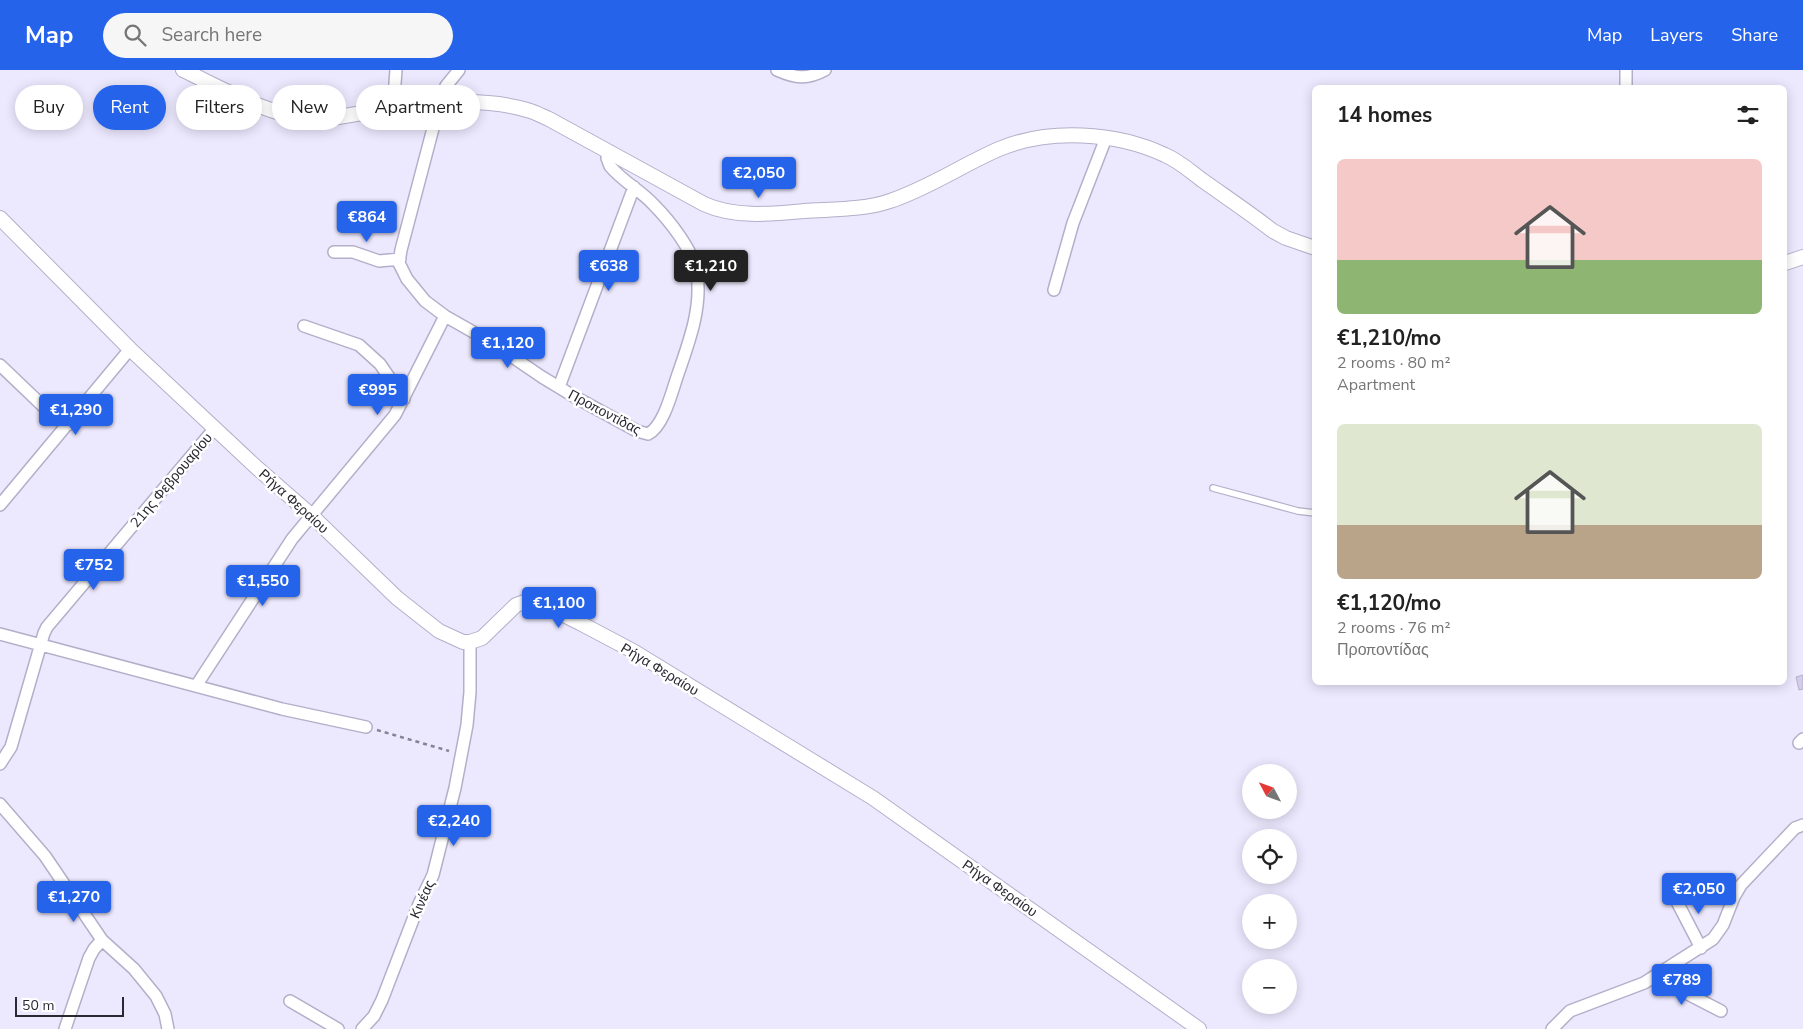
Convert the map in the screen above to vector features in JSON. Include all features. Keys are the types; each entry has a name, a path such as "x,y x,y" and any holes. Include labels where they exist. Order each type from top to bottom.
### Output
{"street":[{"path":"183,70 247,100 308,120 356,114"},
{"path":"395,85 396,70"},
{"path":"447,85 459,70"},
{"path":"777,70 799,78 817,75 825,70"},
{"path":"1626,70 1626,85"},
{"path":"480,103 527,110 549,119 713,208 737,213 759,214 876,205 921,189 998,150 1022,141 1036,138 1072,136 1106,138 1137,145 1166,155 1273,231 1286,238 1312,247"},
{"path":"334,252 353,252 379,261 400,261 409,218 433,130"},
{"path":"1054,290 1073,224 1106,138"},
{"path":"559,387 634,187 616,172 609,163 607,155 609,151"},
{"name":"Προποντίδας","path":"400,261 407,279 426,301 445,316 489,341 559,387 637,431 648,434 656,428 666,410 688,343 696,308 697,274 690,254 675,231 659,211 634,187"},
{"name":"Ρήγα Φεραίου","path":"0,218 130,349 256,468 311,515 397,598 424,620 452,638 463,642 482,638 516,605 527,601 540,603 580,623 667,672 873,798 1200,1029"},
{"path":"1787,261 1803,257"},
{"path":"196,686 292,539 388,425 404,399 445,316"},
{"path":"304,326 359,346 380,364 404,399"},
{"path":"0,505 130,349"},
{"path":"0,365 46,409 68,425"},
{"name":"21ης Φεβρουαρίου","path":"0,764 11,747 47,627 215,428"},
{"path":"0,634 282,709 366,727"},
{"name":"Κινέας","path":"362,1029 374,1016 382,1000 419,904 433,875 455,788 467,725 470,692 470,642"},
{"path":"0,804 45,856 102,940 134,969 156,996 165,1014 168,1029"},
{"path":"1552,1029 1565,1015 1579,1007 1626,991 1655,977 1701,948 1718,934 1734,896 1742,884 1795,828 1803,825"},
{"path":"1673,894 1701,948"},
{"path":"65,1029 89,958 94,948 102,940"},
{"path":"1655,977 1721,1011"},
{"path":"290,1001 338,1029"}],"lane":[{"path":"1213,488 1298,511 1312,513"}],"path":[{"path":"366,727 461,755"}],"building":[{"path":"1803,675 1803,689 1799,690 1796,677"}]}
